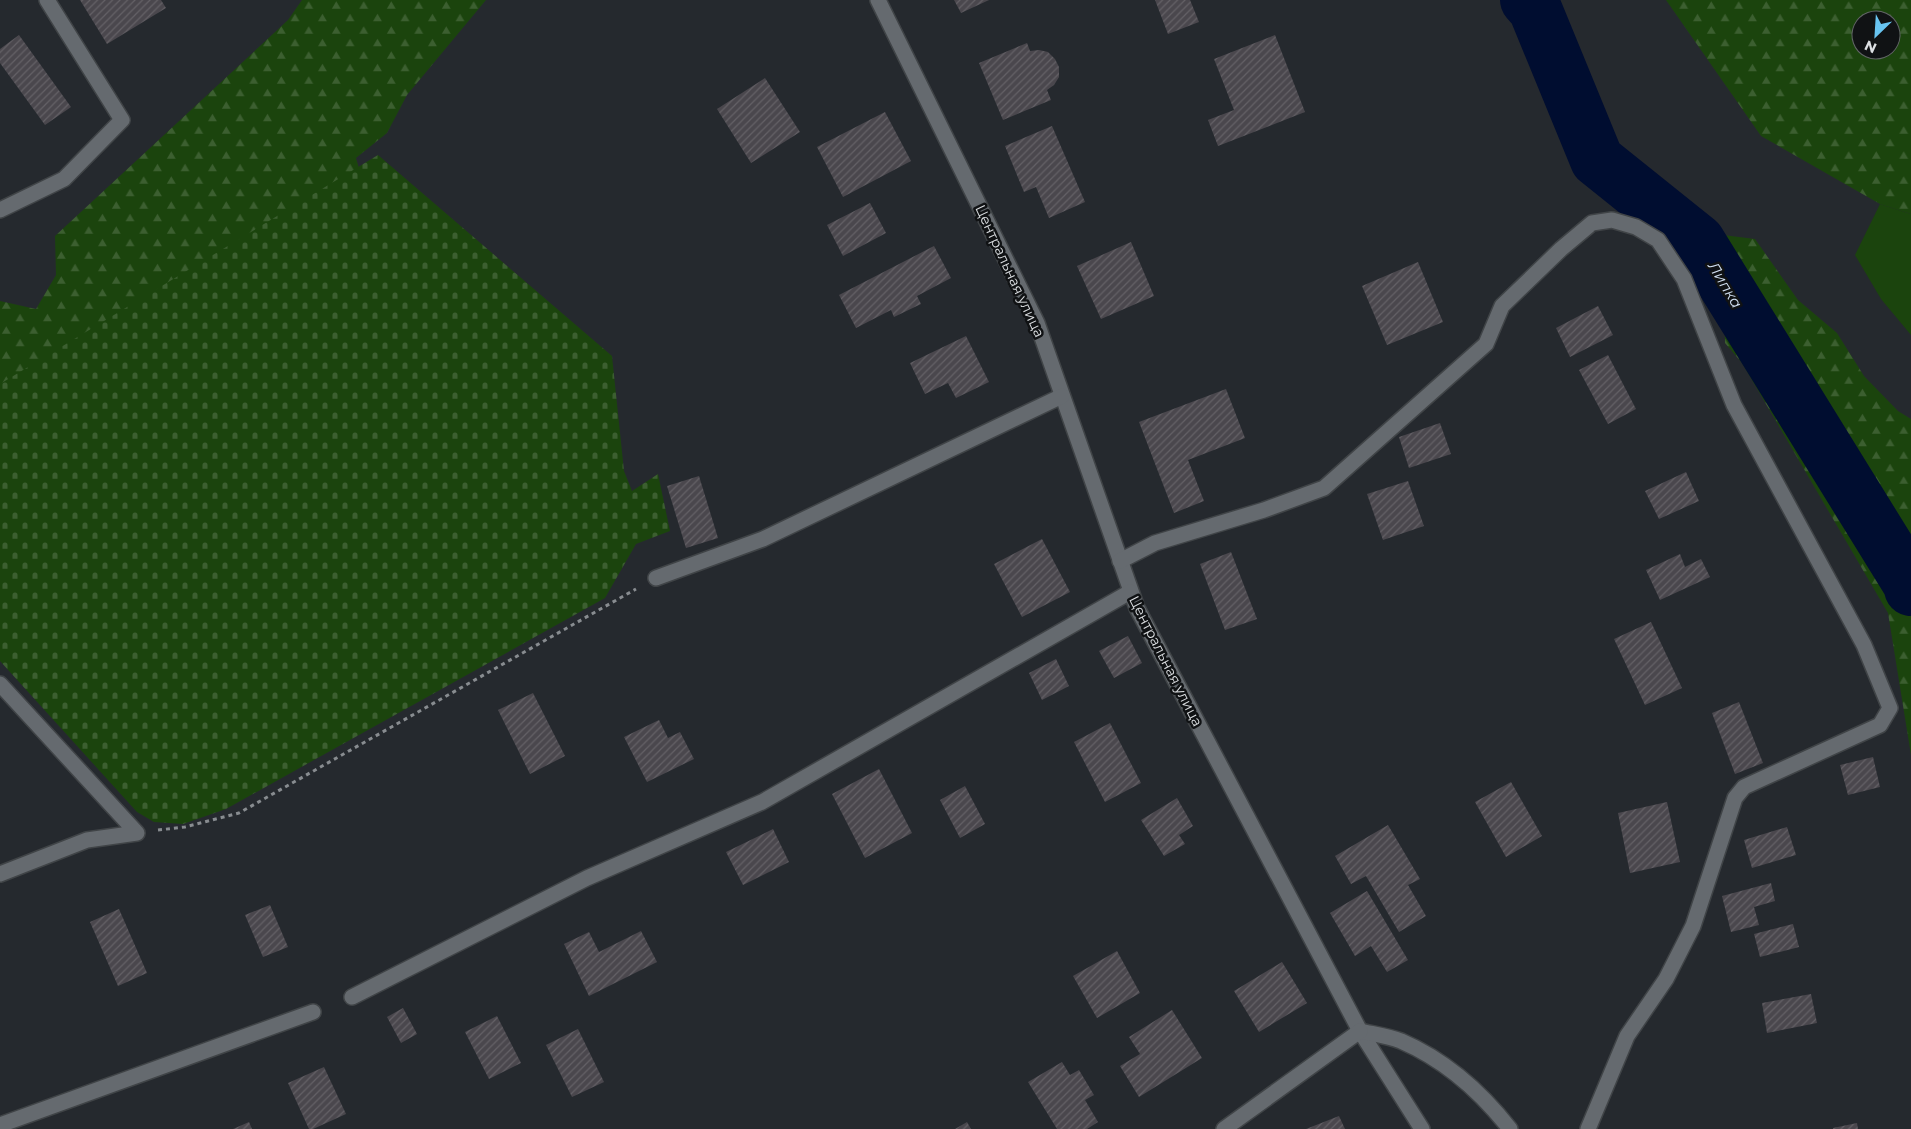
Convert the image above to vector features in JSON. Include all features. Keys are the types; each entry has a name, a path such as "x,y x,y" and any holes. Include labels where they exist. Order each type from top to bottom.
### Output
{"street":[{"path":"0,210 64,179 122,120 48,0"},
{"name":"Центральная улица","path":"878,0 1037,322 1130,592 1141,617 1360,1031 1422,1129"},
{"path":"1120,561 1155,543 1264,510 1324,488 1486,344 1502,306 1561,248 1592,223 1612,220 1636,227 1658,240 1684,279 1734,405 1864,645 1890,708 1880,726 1744,787 1735,798 1693,926 1666,979 1627,1036 1588,1129"},
{"path":"656,578 763,539 1062,396"},
{"path":"352,997 587,878 762,802 1130,592"},
{"path":"0,684 137,833"},
{"path":"0,874 87,840 137,833"},
{"path":"0,1125 313,1012"},
{"path":"1224,1129 1360,1031 1400,1040 1450,1069 1491,1106 1510,1129"}],"path":[{"path":"137,833 185,827 240,813 656,578"}],"green space":[{"path":"302,0 486,0 407,95 387,133 356,158 362,178 0,536 0,301 36,309 56,275 55,236 288,20"},
{"path":"1666,0 1911,0 1911,214 1880,204 1761,136"},
{"path":"378,155 612,356 624,471 632,491 658,474 670,531 636,544 605,598 226,809 183,824 154,822 137,812 0,661 0,384"},
{"path":"1880,204 1911,214 1911,335 1881,299 1855,255"},
{"path":"1723,235 1755,239 1798,300 1837,333 1864,376 1898,411 1911,419 1911,755 1888,613 1742,363 1725,343"}],"building":[{"path":"80,0 161,0 166,8 107,44"},
{"path":"954,0 989,0 961,13"},
{"path":"1155,0 1190,0 1199,22 1168,34"},
{"path":"19,35 71,107 45,125 0,63 0,49"},
{"path":"1275,35 1305,112 1218,146 1208,120 1234,110 1214,59"},
{"path":"1027,43 1030,51 1048,52 1055,59 1059,67 1059,77 1054,85 1047,90 1051,100 1003,120 979,63"},
{"path":"765,78 800,132 751,163 717,109"},
{"path":"885,112 911,161 843,197 817,147"},
{"path":"1052,126 1085,202 1049,218 1036,187 1024,192 1005,146"},
{"path":"870,203 886,233 843,256 827,225"},
{"path":"1131,242 1154,296 1101,319 1077,266"},
{"path":"934,246 951,278 917,296 921,304 894,317 891,310 856,328 839,295"},
{"path":"1418,262 1443,322 1387,345 1362,286"},
{"path":"1598,306 1613,335 1570,357 1556,328"},
{"path":"966,336 989,382 956,398 948,383 925,394 910,363"},
{"path":"1608,355 1636,409 1608,424 1579,370"},
{"path":"1226,389 1245,438 1188,460 1204,501 1174,513 1139,422"},
{"path":"1440,423 1451,454 1409,468 1399,437"},
{"path":"1686,472 1699,501 1659,519 1645,491"},
{"path":"699,476 718,538 686,548 667,486"},
{"path":"1408,481 1424,526 1383,540 1367,494"},
{"path":"1042,539 1070,592 1022,617 994,564"},
{"path":"1231,552 1257,619 1225,630 1200,564"},
{"path":"1680,554 1685,567 1701,559 1710,577 1660,600 1646,570"},
{"path":"1651,622 1682,688 1645,705 1614,639"},
{"path":"1128,636 1142,663 1114,678 1099,651"},
{"path":"1056,659 1069,686 1042,700 1029,673"},
{"path":"533,693 565,756 530,774 498,710"},
{"path":"1739,702 1763,763 1735,774 1712,713"},
{"path":"659,720 668,738 680,732 694,759 647,782 624,737"},
{"path":"1110,723 1141,783 1105,802 1074,742"},
{"path":"1873,757 1880,787 1848,795 1840,765"},
{"path":"879,769 912,833 865,858 832,794"},
{"path":"1511,782 1542,836 1506,857 1475,802"},
{"path":"965,786 985,824 960,838 940,800"},
{"path":"1177,798 1193,826 1179,835 1185,844 1164,856 1141,820"},
{"path":"1667,802 1680,862 1630,873 1618,813"},
{"path":"1388,825 1420,879 1408,885 1426,916 1399,932 1366,876 1351,884 1335,856"},
{"path":"1787,827 1796,855 1752,868 1744,840"},
{"path":"773,829 789,862 743,885 726,852"},
{"path":"1771,883 1775,901 1754,907 1759,925 1731,932 1722,896"},
{"path":"1367,891 1408,960 1387,972 1371,946 1355,956 1330,913"},
{"path":"270,905 288,947 263,957 245,915"},
{"path":"119,909 147,973 118,986 90,922"},
{"path":"1793,924 1799,947 1760,957 1754,934"},
{"path":"641,931 657,962 589,996 564,944 589,932 599,952"},
{"path":"1117,951 1140,993 1097,1018 1073,976"},
{"path":"1282,962 1307,1003 1259,1032 1234,991"},
{"path":"1811,994 1817,1023 1767,1033 1762,1003"},
{"path":"403,1008 417,1034 401,1043 387,1017"},
{"path":"1172,1010 1202,1058 1139,1097 1120,1066 1140,1054 1129,1037"},
{"path":"497,1016 521,1063 489,1079 465,1032"},
{"path":"578,1029 604,1082 572,1097 546,1045"},
{"path":"1062,1062 1070,1075 1079,1070 1094,1095 1085,1100 1098,1122 1087,1129 1057,1129 1028,1082"},
{"path":"324,1067 346,1114 313,1129 309,1129 288,1083"},
{"path":"1339,1116 1345,1129 1306,1129"},
{"path":"249,1122 252,1129 233,1129"},
{"path":"967,1122 971,1129 955,1129"},
{"path":"1857,1123 1858,1129 1833,1129 1833,1128"}],"waterway":[{"name":"Липка","path":"1527,0 1535,9 1597,160 1698,241 1910,584 1911,589"}]}
